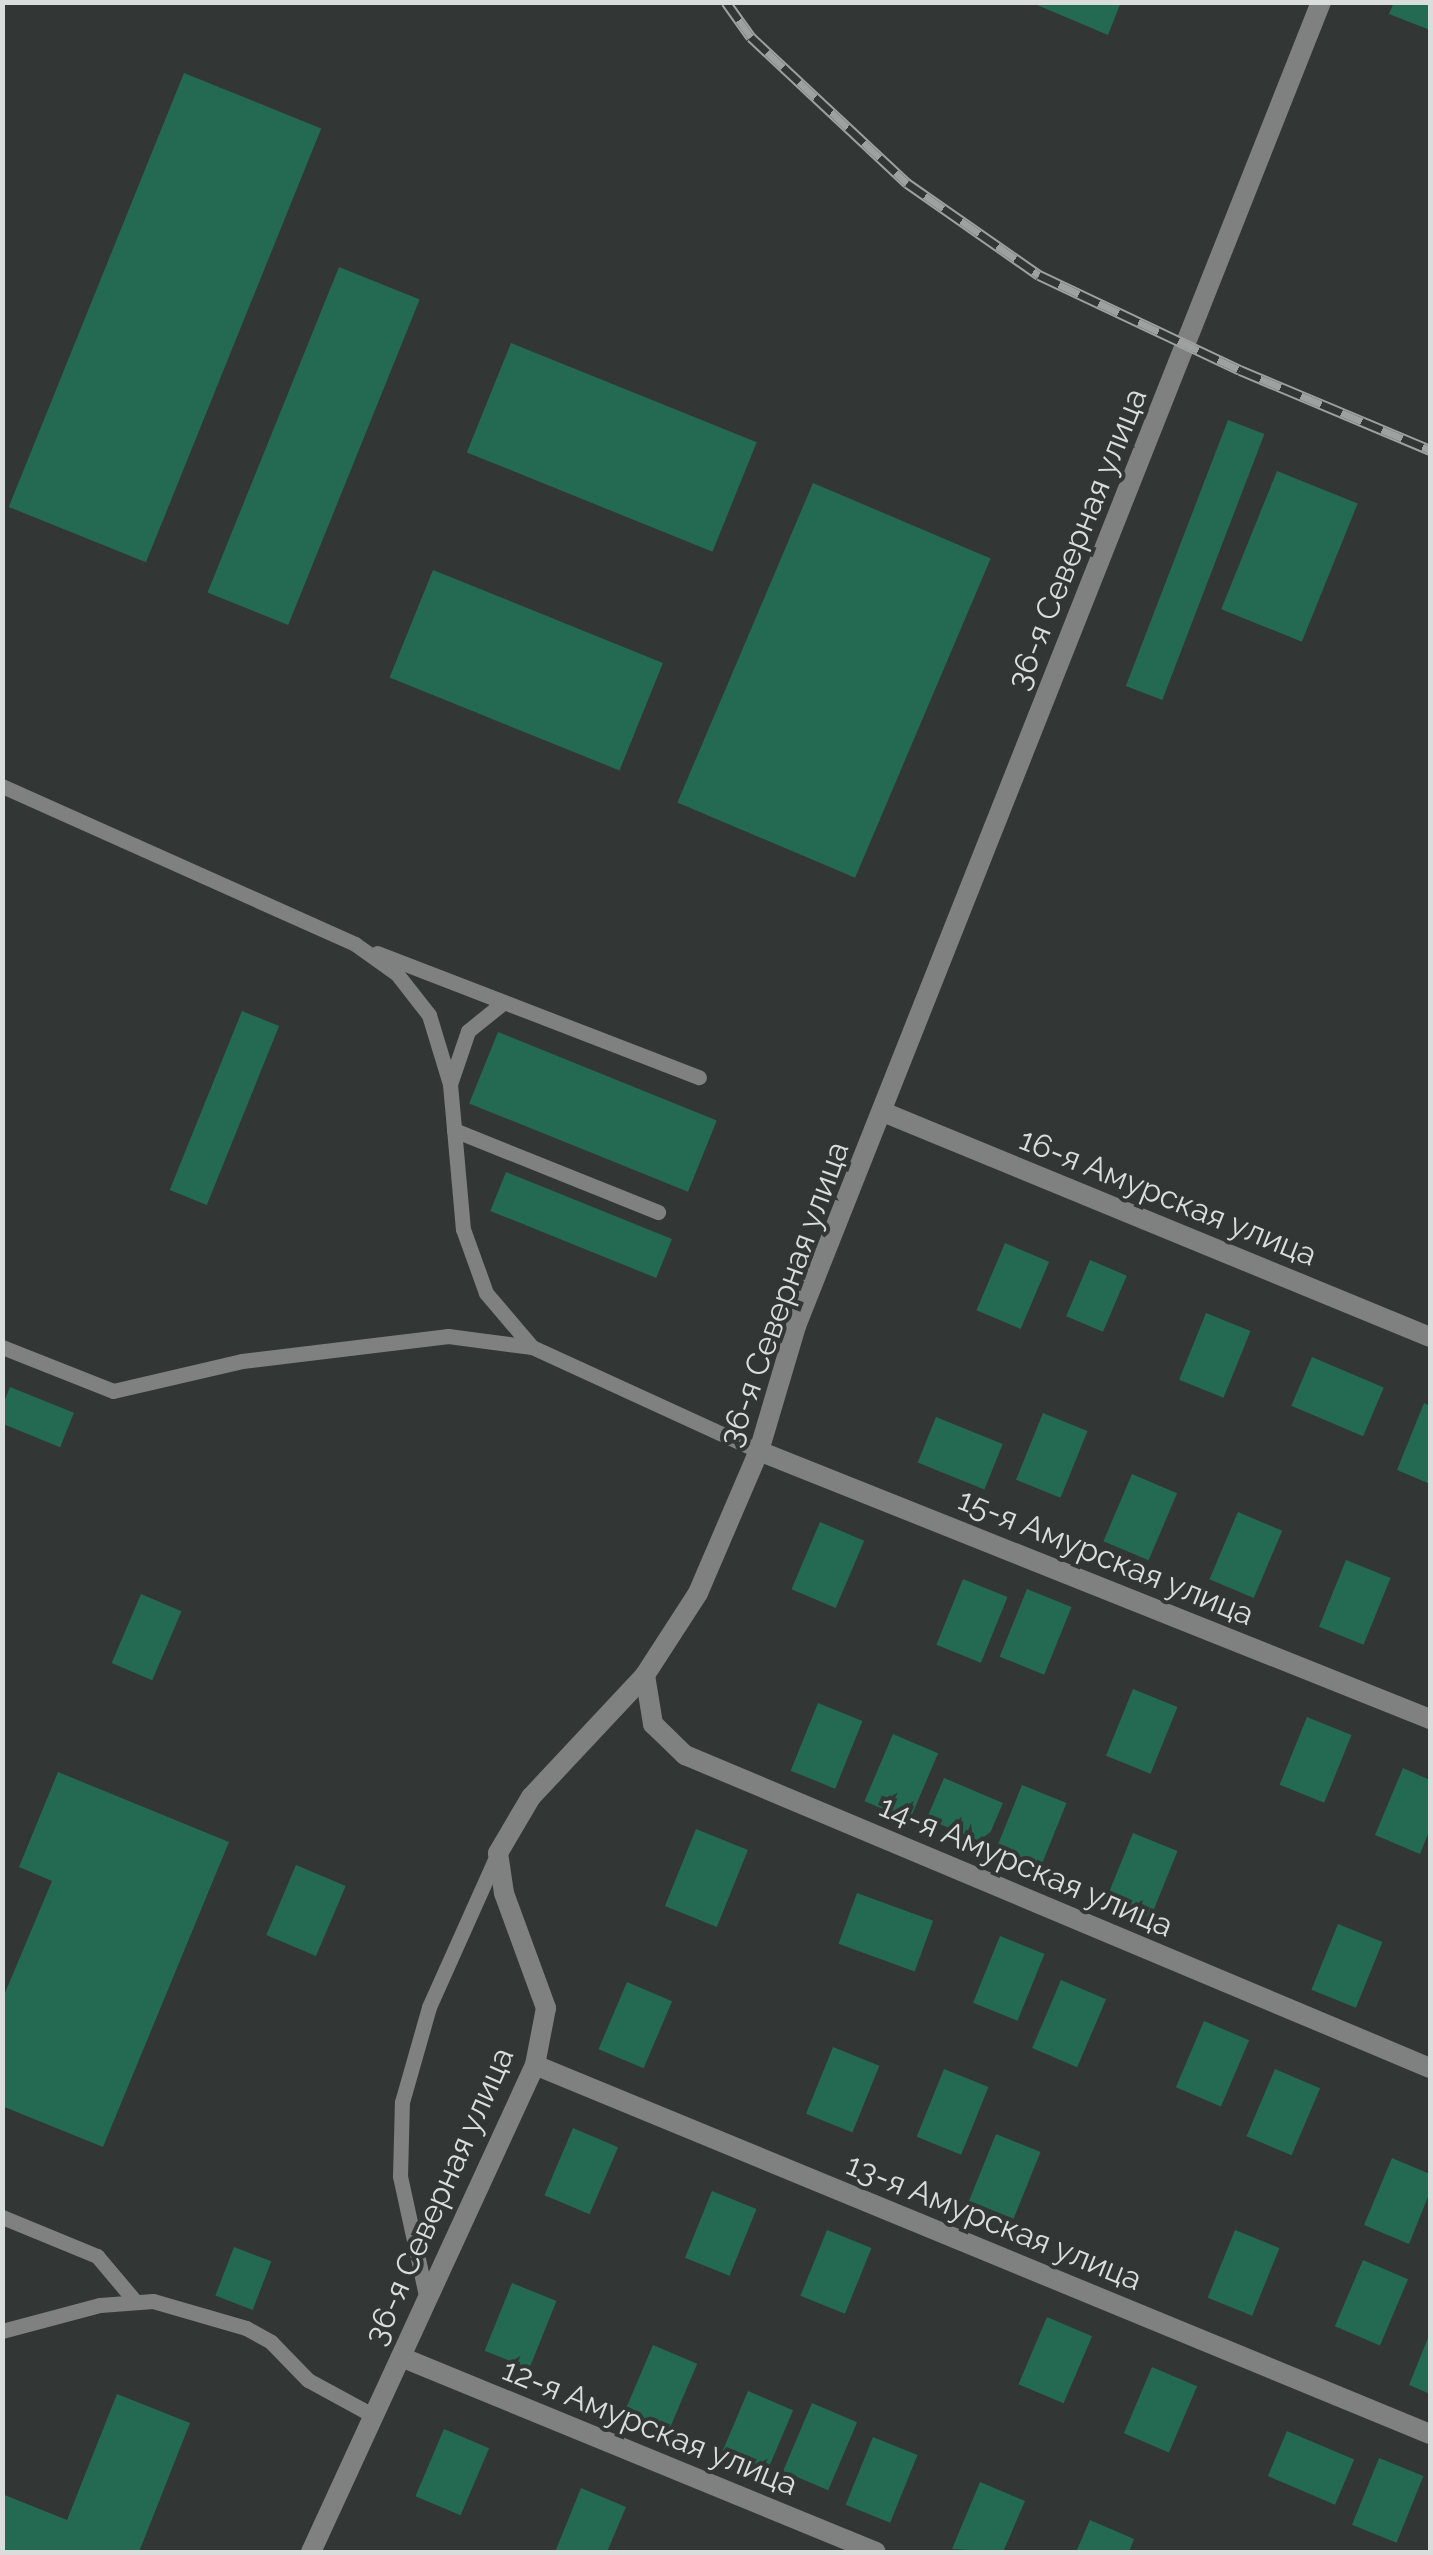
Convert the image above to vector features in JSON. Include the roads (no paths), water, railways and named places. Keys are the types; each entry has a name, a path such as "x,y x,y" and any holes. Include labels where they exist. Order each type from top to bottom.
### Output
{"street":[{"name":"36-я Северная улица","path":"311,2552 536,2066 546,2008 504,1893 498,1852 531,1798 645,1674 698,1593 759,1451 796,1326 1321,2"},
{"name":"16-я Амурская улица","path":"884,1112 1430,1337"},
{"name":"15-я Амурская улица","path":"759,1451 1430,1719"},
{"name":"14-я Амурская улица","path":"645,1674 653,1724 685,1755 1430,2068"},
{"name":"13-я Амурская улица","path":"536,2066 1430,2434"},
{"name":"12-я Амурская улица","path":"401,2357 876,2552"}],"lane":[{"path":"2,786 355,944 699,1077"},
{"path":"355,944 397,974 429,1015 450,1084 463,1229 486,1293 532,1347"},
{"path":"450,1084 468,1031 504,1002"},
{"path":"454,1130 658,1212"},
{"path":"2,1348 114,1391 242,1361 448,1336 532,1347 759,1451"},
{"path":"428,2300 400,2176 402,2102 429,2007 498,1852"},
{"path":"2,2217 97,2256 134,2300"},
{"path":"2,2331 134,2300 246,2328 271,2342 308,2380 374,2416"}],"railway":[{"path":"726,2 751,37 907,183 1039,275 1240,370 1430,450"}]}
